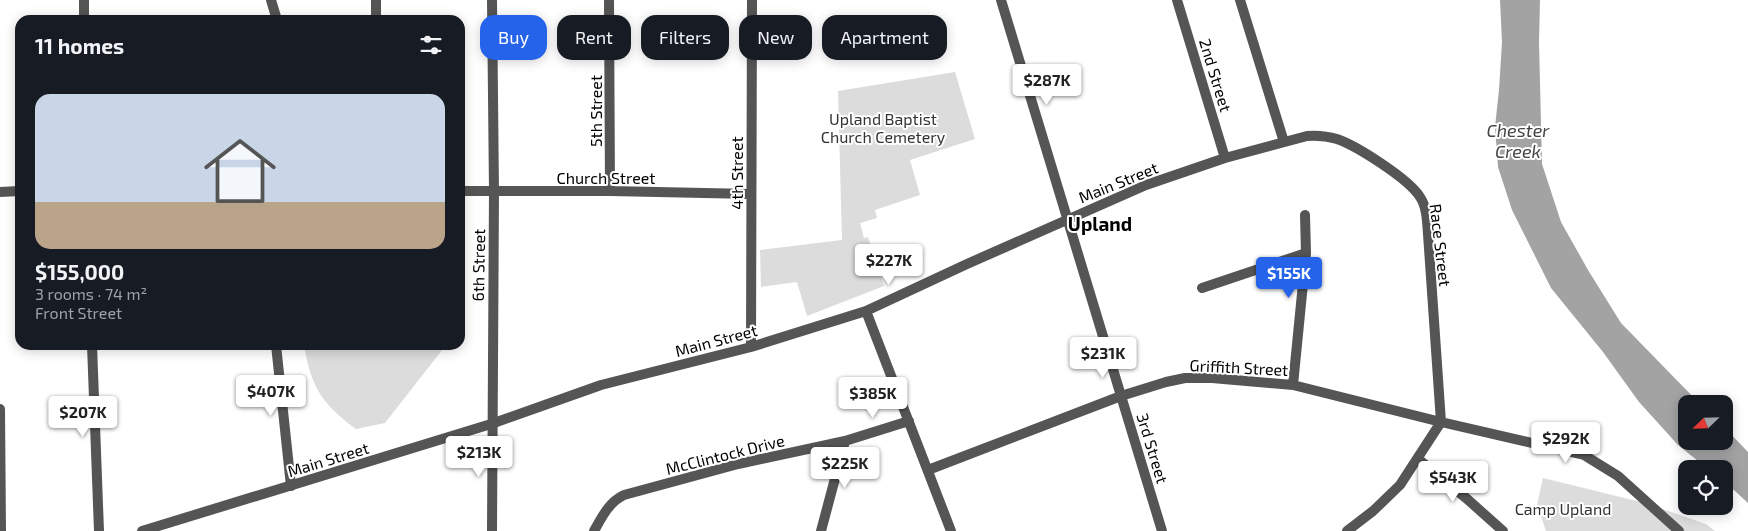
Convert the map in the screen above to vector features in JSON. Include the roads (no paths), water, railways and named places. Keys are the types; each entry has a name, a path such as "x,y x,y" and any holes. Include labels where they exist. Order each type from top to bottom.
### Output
{"street":[{"path":"84,0 84,15"},
{"path":"271,0 276,15"},
{"path":"376,0 376,15"},
{"name":"6th Street","path":"492,0 494,192 491,424 492,531"},
{"name":"5th Street","path":"609,0 610,191"},
{"name":"4th Street","path":"752,0 752,347"},
{"name":"3rd Street","path":"1001,0 1069,219 1120,396 1162,531"},
{"name":"2nd Street","path":"1177,0 1226,158"},
{"path":"1240,0 1284,142"},
{"name":"Race Street","path":"1284,142 1316,135 1339,140 1396,174 1410,185 1420,197 1424,208 1428,234 1441,422"},
{"name":"Main Street","path":"142,531 491,424 601,385 752,347 866,311 1146,185 1226,158 1284,142"},
{"path":"0,192 15,191"},
{"name":"Church Street","path":"465,191 610,191 751,194"},
{"path":"1293,385 1306,253 1305,215"},
{"path":"1202,288 1306,253"},
{"path":"866,311 951,531"},
{"path":"92,350 99,531"},
{"path":"277,350 291,486"},
{"name":"Griffith Street","path":"928,470 1120,396 1185,378 1212,378 1293,385 1584,455 1618,476 1679,531"},
{"path":"0,409 1,531"},
{"name":"McClintock Drive","path":"594,531 607,509 624,496 744,462 845,441 909,421"},
{"path":"1347,531 1362,527 1400,485 1441,422"},
{"path":"822,531 845,441"},
{"path":"1418,459 1503,531"}],"water":[{"name":"Chester Creek","path":"1500,0 1540,0 1539,42 1542,164 1561,222 1621,323 1691,395 1678,395 1678,445 1639,402 1603,352 1551,288 1512,210 1498,167 1495,127 1502,42"},
{"name":"Chester Creek","path":"1733,436 1748,452 1748,503 1733,489 1733,460 1697,460 1684,450 1733,450"}],"district":[{"name":"Upland","path":"1100,223"}],"park label":[{"name":"Upland Baptist Church Cemetery","path":"883,127"},
{"name":"Camp Upland","path":"1563,508"}]}
